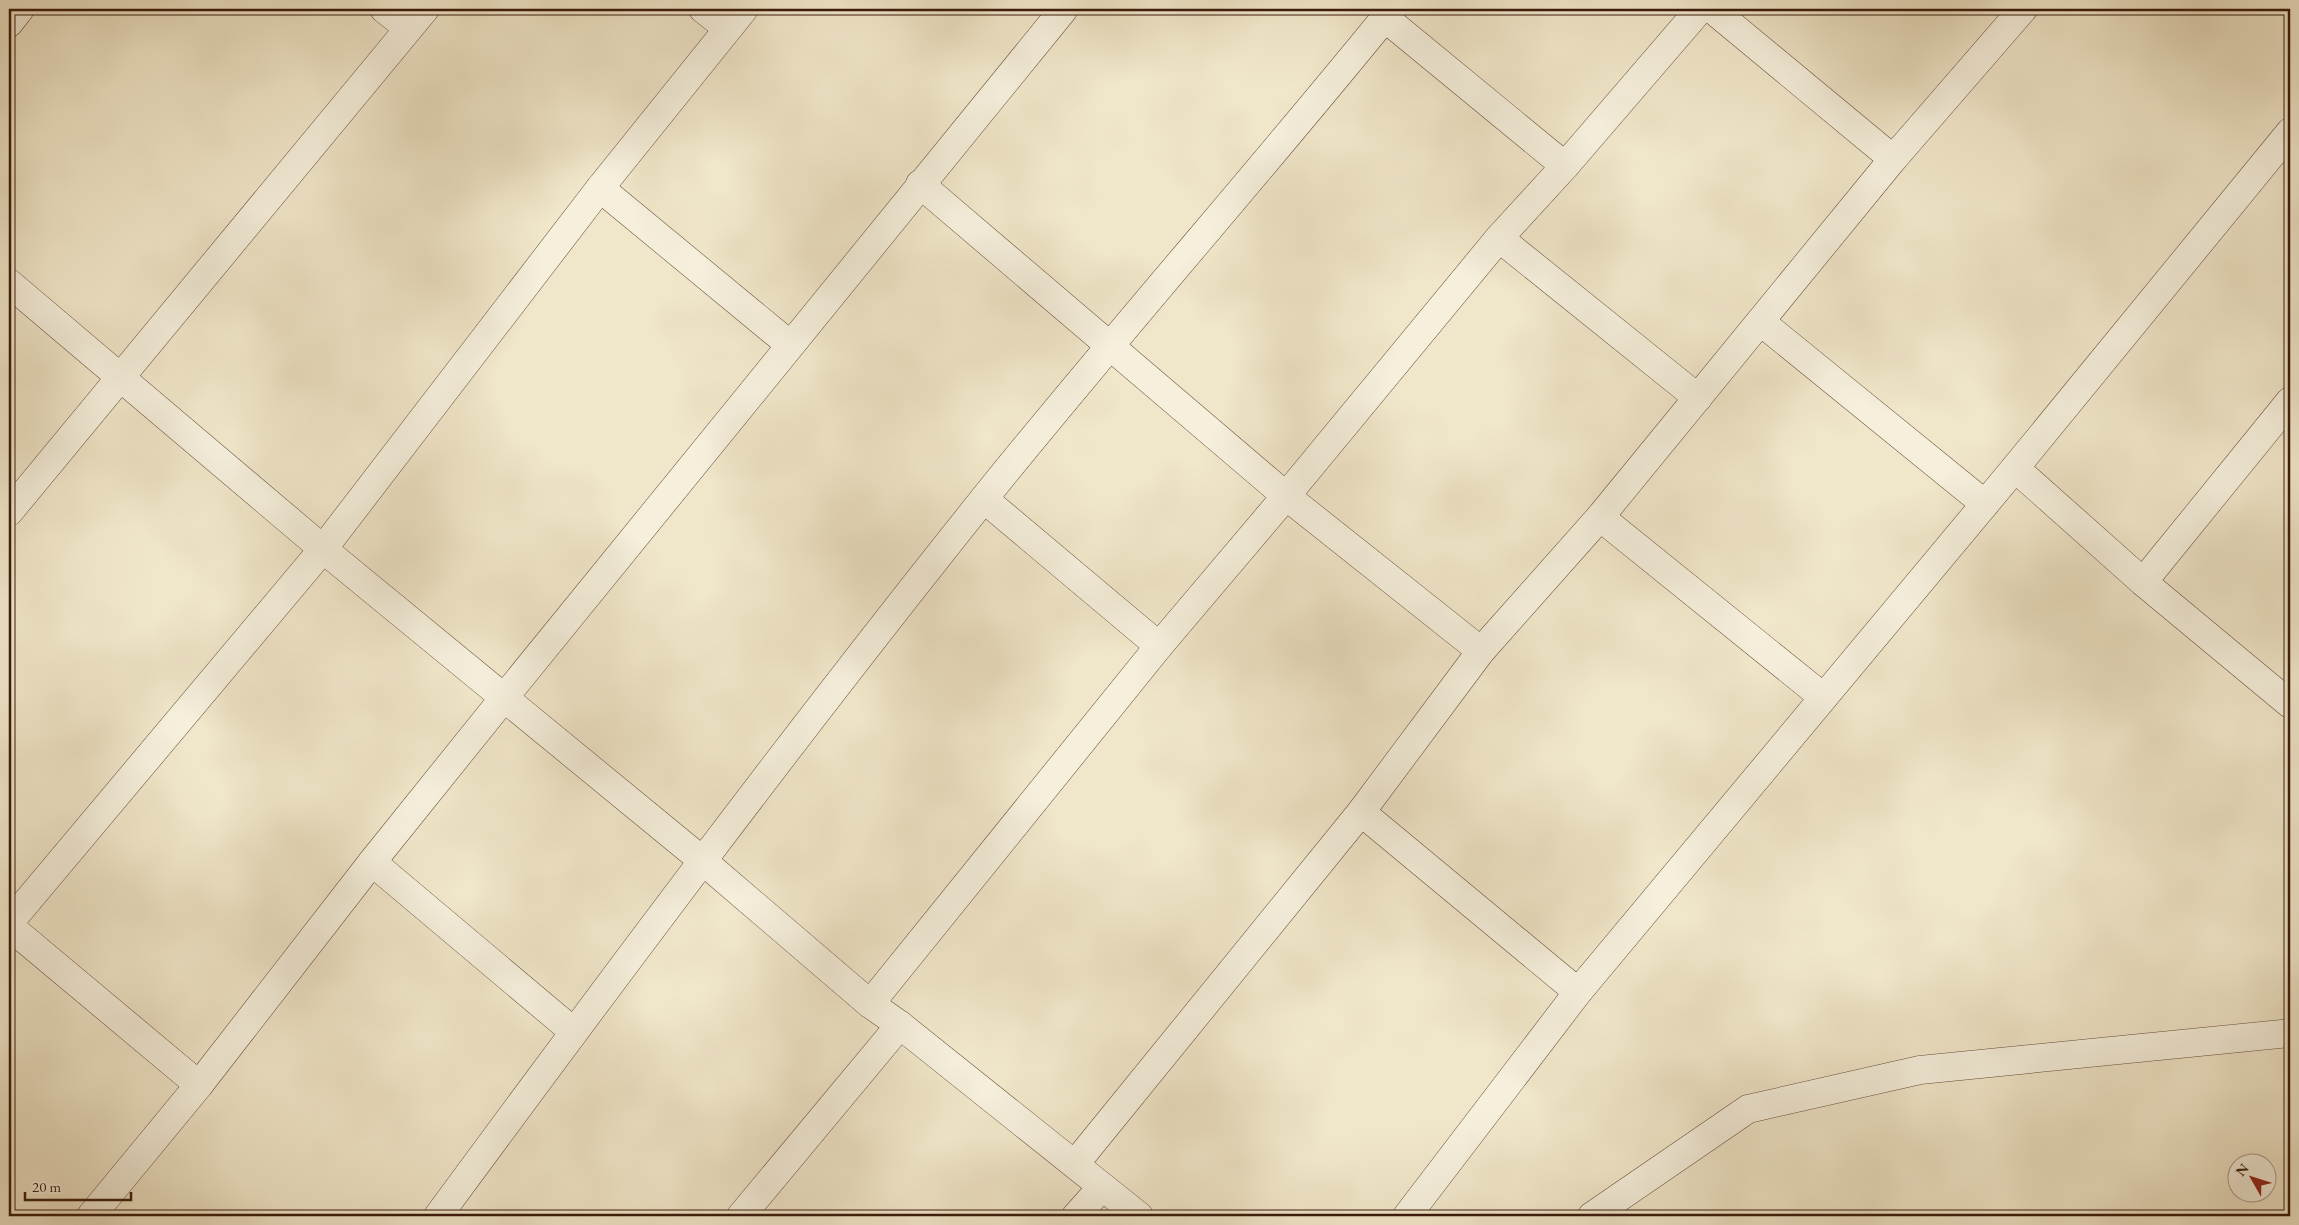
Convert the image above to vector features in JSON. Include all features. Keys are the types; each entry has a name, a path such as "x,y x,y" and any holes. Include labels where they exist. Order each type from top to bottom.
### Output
{"street":[{"path":"9,23 20,9"},
{"path":"9,512 416,19 384,9"},
{"path":"199,1085 9,924 323,549 600,188 735,18 702,9"},
{"path":"91,1216 199,1085 372,862 789,344 1064,9"},
{"path":"870,1004 1159,646 1286,496 1498,238 1565,166 1700,9"},
{"path":"1712,9 1893,159"},
{"path":"1075,1164 1361,812 1481,651 1600,517 1893,159 2023,9"},
{"path":"438,1216 703,861 984,499 1108,346 1389,13 1565,166"},
{"path":"1407,1216 1578,992 2015,468 2290,132"},
{"path":"920,184 1286,496 1481,651"},
{"path":"600,188 789,344"},
{"path":"1498,238 1698,398"},
{"path":"9,283 503,699 703,861 870,1004 1139,1216"},
{"path":"1761,322 1985,504"},
{"path":"2142,582 2290,401"},
{"path":"2015,468 2142,582 2290,704"},
{"path":"984,499 1159,646"},
{"path":"1600,517 1823,697"},
{"path":"1361,812 1578,992"},
{"path":"372,862 574,1032"},
{"path":"741,1216 900,1026"},
{"path":"1592,1216 1748,1109 1920,1070 2290,1033"},
{"path":"1076,1216 1102,1187"}]}
